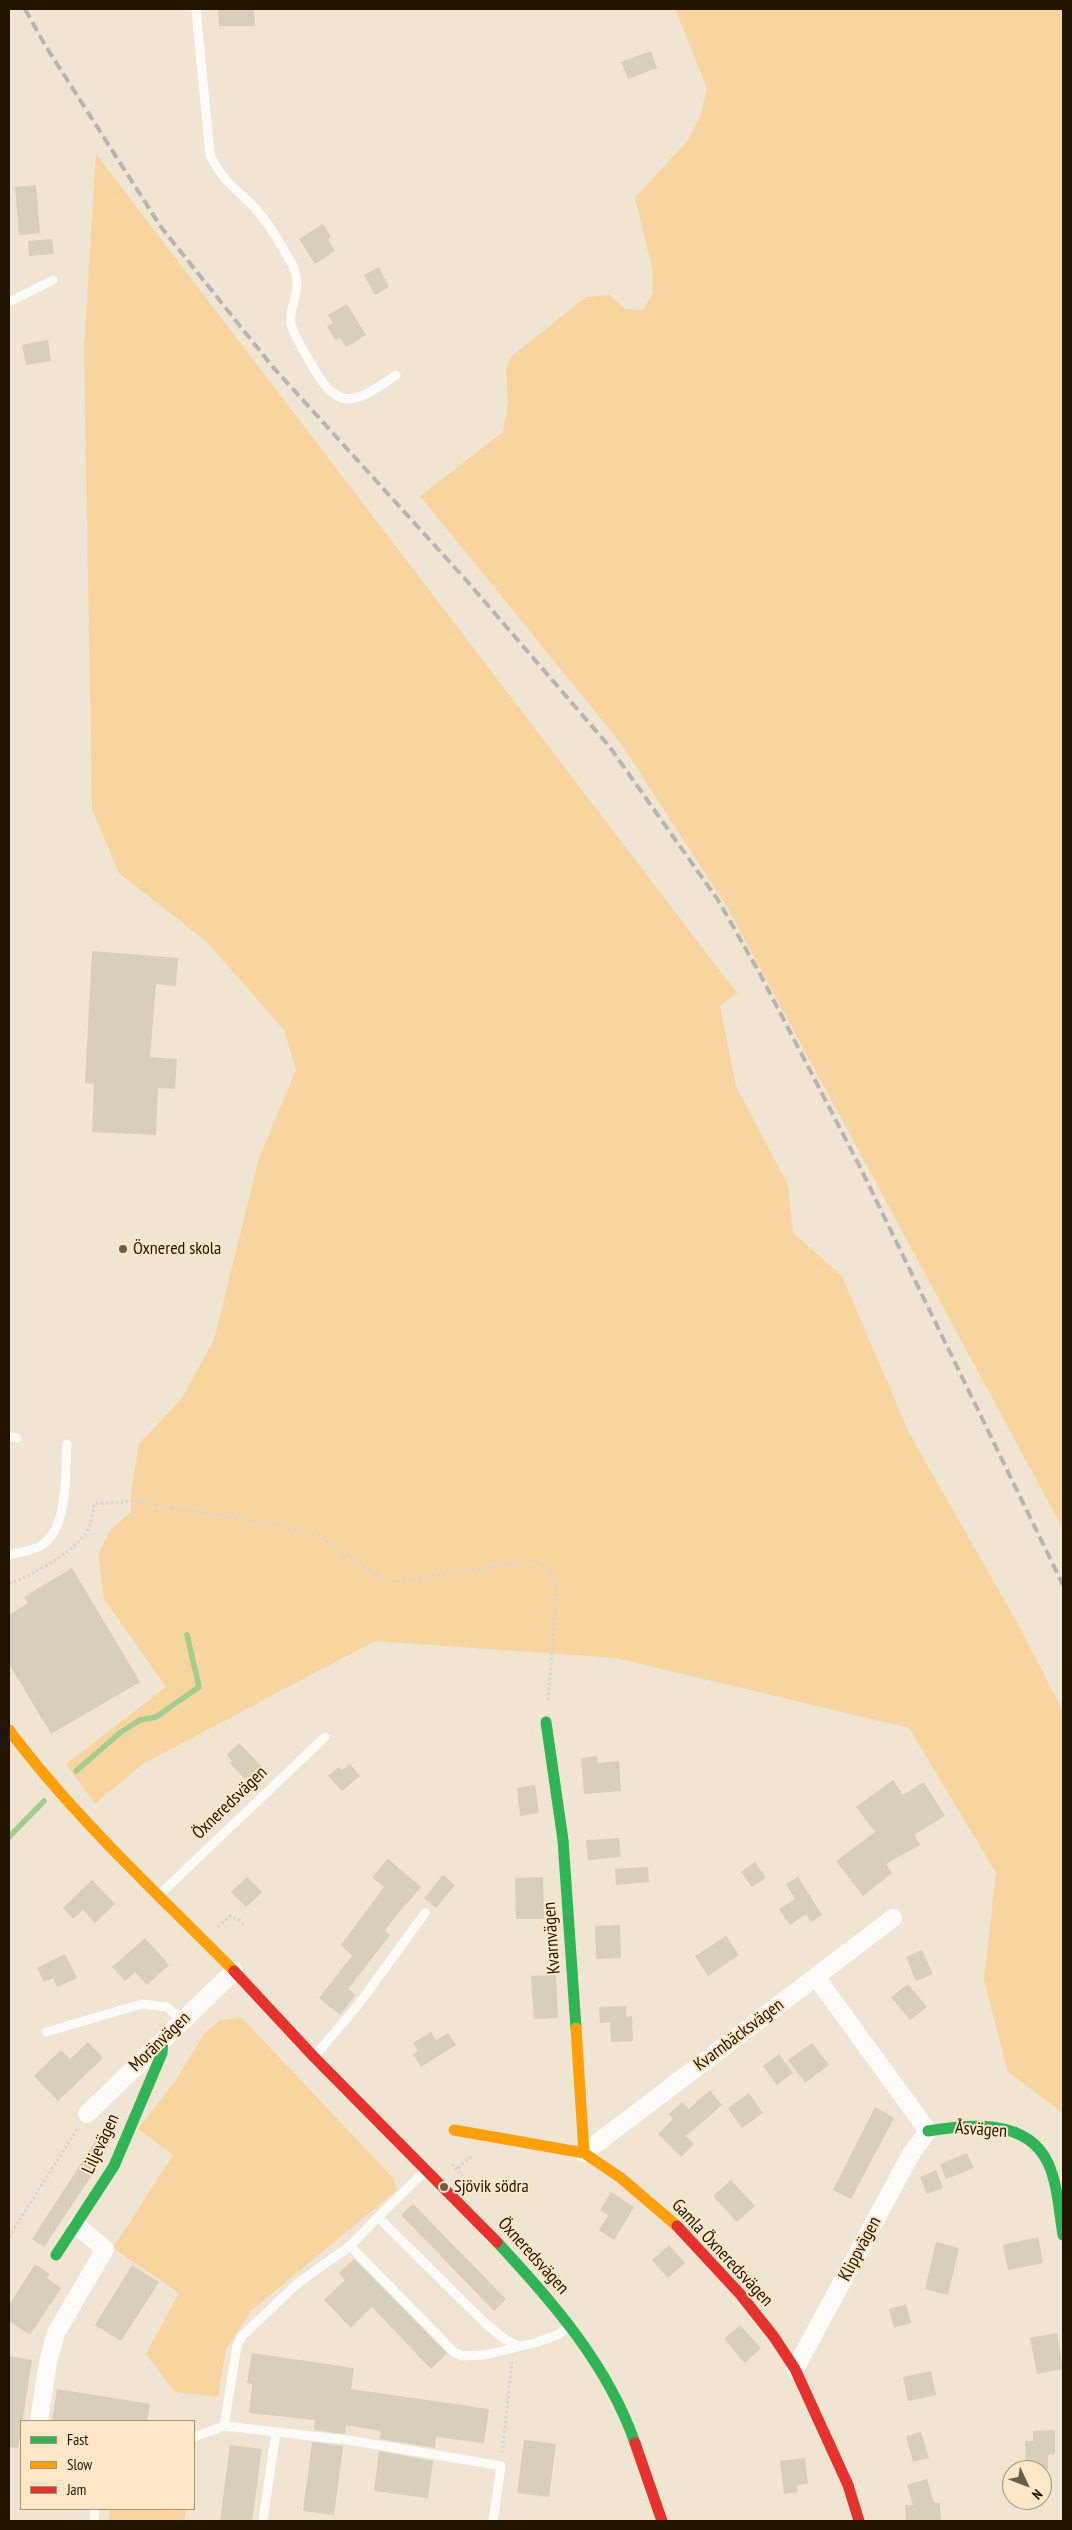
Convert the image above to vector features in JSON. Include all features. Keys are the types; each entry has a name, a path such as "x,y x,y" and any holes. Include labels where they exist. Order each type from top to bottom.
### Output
{"street":[{"name":"Kvarnvägen","path":"546,1722 564,1850 584,2153"},
{"name":"Öxneredsvägen","path":"9,1730 30,1758 106,1840 234,1971 314,2057 427,2169 526,2273 570,2325 605,2381 629,2426 662,2521"},
{"name":"Kvarnbäcksvägen","path":"584,2153 894,1918"},
{"name":"Moränvägen","path":"87,2114 234,1971"},
{"path":"816,1977 928,2131"},
{"name":"Liljevägen","path":"56,2256 114,2166 162,2053 163,2039"},
{"name":"Åsvägen","path":"928,2131 955,2126 974,2126 998,2128 1027,2137 1042,2152 1048,2162 1063,2235"},
{"name":"Gamla Öxneredsvägen","path":"454,2130 584,2153 621,2178 685,2234 740,2294 774,2337 795,2369 848,2486 859,2521"},
{"name":"Klippvägen","path":"795,2369 911,2154 928,2131"},
{"path":"40,2420 48,2362 56,2333 105,2249 77,2226"}],"lane":[{"path":"196,9 210,155 221,176 251,204 273,231 293,267 298,292 291,323 304,351 321,382 332,393 348,400 366,396 396,375"},
{"path":"9,302 53,280"},
{"path":"9,1555 40,1546 53,1534 61,1518 67,1444"},
{"name":"Öxneredsvägen","path":"160,1895 325,1737"},
{"path":"314,2057 358,2005 425,1913"},
{"path":"46,2032 142,2004 167,2007 182,2021"},
{"path":"224,2426 237,2346 242,2337 298,2283 350,2246 427,2169"},
{"path":"378,2217 486,2324 515,2347"},
{"path":"350,2246 454,2352 472,2356 515,2347 560,2334 570,2325"},
{"path":"195,2437 224,2426 354,2441 501,2466 494,2521"},
{"path":"263,2521 276,2432"}],"path":[{"path":"9,1583 37,1571 80,1540 89,1528 94,1504 132,1501 278,1526 320,1536 374,1574 389,1582 534,1561 548,1568 557,1583 546,1722"},
{"path":"213,1931 230,1916 238,1919 245,1926"},
{"path":"9,2237 64,2146 87,2114"},
{"path":"501,2466 515,2347"}],"shaded area":[{"path":"675,9 1063,9 1063,1529 727,907 619,741 420,496 503,432 508,403 506,369 512,356 586,297 610,295 625,309 643,310 653,293 652,267 635,198 689,139 701,114 707,88"},
{"path":"96,154 737,993 720,1006 736,1086 788,1185 793,1233 842,1276 909,1433 1018,1624 1063,1711 1063,2113 1008,2072 984,1980 996,1873 909,1728 616,1658 375,1641 143,1764 95,1804 66,1764 166,1687 104,1599 98,1555 111,1529 131,1512 131,1492 139,1444 182,1398 214,1340 259,1158 296,1070 284,1030 207,942 119,873 92,809 84,349"},
{"path":"242,2018 393,2178 397,2190 252,2310 226,2349 218,2397 175,2392 146,2354 179,2293 113,2248 173,2155 138,2129 176,2080 204,2034 220,2020"},
{"path":"111,2510 186,2510 184,2521 108,2521"}],"building":[{"path":"218,9 254,9 255,26 219,26"},
{"path":"651,51 657,68 628,79 621,62"},
{"path":"36,185 40,233 19,235 15,187"},
{"path":"323,224 331,237 328,239 335,251 315,264 299,239"},
{"path":"52,239 54,254 29,256 28,241"},
{"path":"379,267 389,287 375,295 364,275"},
{"path":"347,304 366,335 346,347 340,338 335,340 327,326 333,323 328,315"},
{"path":"48,340 51,361 26,365 22,345"},
{"path":"92,951 178,958 176,986 156,984 150,1057 177,1059 175,1089 158,1088 156,1135 92,1132 94,1084 85,1083"},
{"path":"72,1568 140,1682 51,1734 9,1664 9,1615 28,1603 24,1597"},
{"path":"239,1743 265,1770 250,1785 230,1763 232,1761 227,1755"},
{"path":"597,1756 598,1763 619,1761 621,1791 584,1794 581,1758"},
{"path":"350,1764 360,1776 342,1791 328,1776 339,1767 342,1770"},
{"path":"893,1780 903,1795 924,1782 945,1816 914,1835 920,1845 886,1864 892,1873 863,1896 836,1861 875,1832 856,1807"},
{"path":"535,1785 539,1813 520,1816 517,1788"},
{"path":"619,1838 621,1857 588,1860 586,1840"},
{"path":"388,1859 421,1887 391,1922 385,1931 390,1935 348,1989 356,1995 340,2015 319,1998 352,1956 341,1945 384,1887 372,1877"},
{"path":"755,1862 766,1878 752,1887 741,1872"},
{"path":"648,1867 649,1882 616,1885 615,1869"},
{"path":"443,1875 455,1885 436,1908 424,1898"},
{"path":"247,1877 262,1892 246,1907 231,1892"},
{"path":"543,1877 544,1919 516,1919 515,1878"},
{"path":"798,1877 822,1915 811,1922 806,1914 790,1925 779,1909 795,1899 786,1884"},
{"path":"92,1880 115,1904 95,1923 83,1910 73,1919 63,1908"},
{"path":"620,1925 621,1958 596,1959 595,1926"},
{"path":"726,1936 739,1955 708,1976 695,1956"},
{"path":"145,1938 169,1965 147,1985 135,1972 125,1981 112,1967"},
{"path":"922,1950 933,1974 916,1981 906,1957"},
{"path":"65,1954 77,1978 57,1987 53,1978 44,1982 37,1968"},
{"path":"556,1975 558,2018 534,2019 531,1976"},
{"path":"908,1984 927,2007 910,2020 891,1997"},
{"path":"626,2006 626,2017 632,2016 633,2041 611,2042 610,2022 600,2023 599,2007"},
{"path":"431,2032 436,2040 448,2033 456,2045 421,2067 413,2054 418,2051 413,2043"},
{"path":"88,2042 103,2058 58,2101 34,2076 61,2050 70,2059"},
{"path":"812,2043 829,2065 805,2083 788,2060"},
{"path":"779,2054 793,2073 777,2085 763,2066"},
{"path":"710,2090 722,2105 686,2136 694,2144 681,2157 658,2134 673,2119 669,2114 682,2102 689,2109"},
{"path":"749,2093 763,2113 742,2128 728,2108"},
{"path":"875,2107 894,2118 851,2199 833,2190"},
{"path":"110,2119 117,2124 102,2160 44,2247 32,2239"},
{"path":"967,2153 974,2168 946,2179 940,2164"},
{"path":"936,2170 943,2188 927,2194 920,2177"},
{"path":"731,2180 755,2206 737,2222 713,2196"},
{"path":"611,2192 634,2207 614,2240 599,2230 608,2215 600,2210"},
{"path":"413,2204 506,2299 494,2311 401,2215"},
{"path":"1038,2237 1043,2263 1008,2270 1003,2245"},
{"path":"936,2242 959,2248 948,2295 925,2289"},
{"path":"669,2245 685,2263 668,2278 652,2260"},
{"path":"354,2259 447,2353 431,2369 372,2307 351,2328 324,2300 345,2280 339,2273"},
{"path":"35,2264 50,2274 47,2278 61,2288 30,2335 9,2321 9,2305"},
{"path":"132,2265 159,2282 121,2341 95,2325"},
{"path":"906,2304 911,2323 894,2328 889,2309"},
{"path":"740,2325 761,2348 745,2363 724,2339"},
{"path":"1057,2333 1063,2369 1037,2374 1030,2338"},
{"path":"252,2353 354,2368 351,2389 489,2409 484,2443 436,2437 435,2448 380,2439 381,2431 346,2425 345,2434 314,2430 315,2420 249,2413 252,2384 247,2383"},
{"path":"9,2356 32,2360 22,2420 20,2420 18,2448 9,2447"},
{"path":"931,2371 936,2395 908,2401 903,2377"},
{"path":"57,2389 150,2404 147,2420 52,2420"},
{"path":"1055,2430 1055,2454 1048,2455 1048,2460 1026,2460 1025,2441 1033,2441 1033,2431"},
{"path":"921,2432 929,2458 913,2462 906,2436"},
{"path":"524,2440 556,2444 549,2497 517,2493"},
{"path":"312,2442 343,2446 334,2515 303,2511"},
{"path":"230,2445 262,2449 252,2521 220,2521"},
{"path":"379,2451 433,2461 428,2498 374,2491"},
{"path":"805,2458 808,2484 797,2485 798,2492 784,2494 780,2461"},
{"path":"927,2479 934,2503 940,2503 941,2521 906,2521 905,2505 913,2505 907,2485"}],"waterway":[{"path":"76,1771 121,1732 140,1720 156,1717 199,1687 187,1635"},
{"path":"9,1837 44,1801"}],"railway":[{"path":"25,9 45,45 161,227 272,366 466,580 609,746 718,900 760,974 858,1163 1063,1585"}],"traffic: fast":[{"path":"546,1722 563,1840 576,2028"},
{"path":"56,2255 114,2166 162,2053 163,2039"},
{"path":"928,2131 978,2126 1012,2131 1026,2138 1038,2148 1048,2163 1056,2189 1063,2235"},
{"path":"497,2242 558,2311 594,2361 624,2414 635,2443"}],"traffic: slow":[{"path":"9,1730 61,1794 89,1824 146,1884 234,1971"},
{"path":"576,2028 584,2153"},
{"path":"454,2130 584,2153 621,2178 677,2226"}],"traffic: jam":[{"path":"234,1971 314,2057 497,2242"},
{"path":"677,2226 740,2294 774,2337 795,2369 848,2485 859,2521"},
{"path":"635,2443 662,2521"}],"place":[{"name":"Öxnered skola","path":"123,1249"},
{"name":"Sjövik södra","path":"444,2187"}]}
